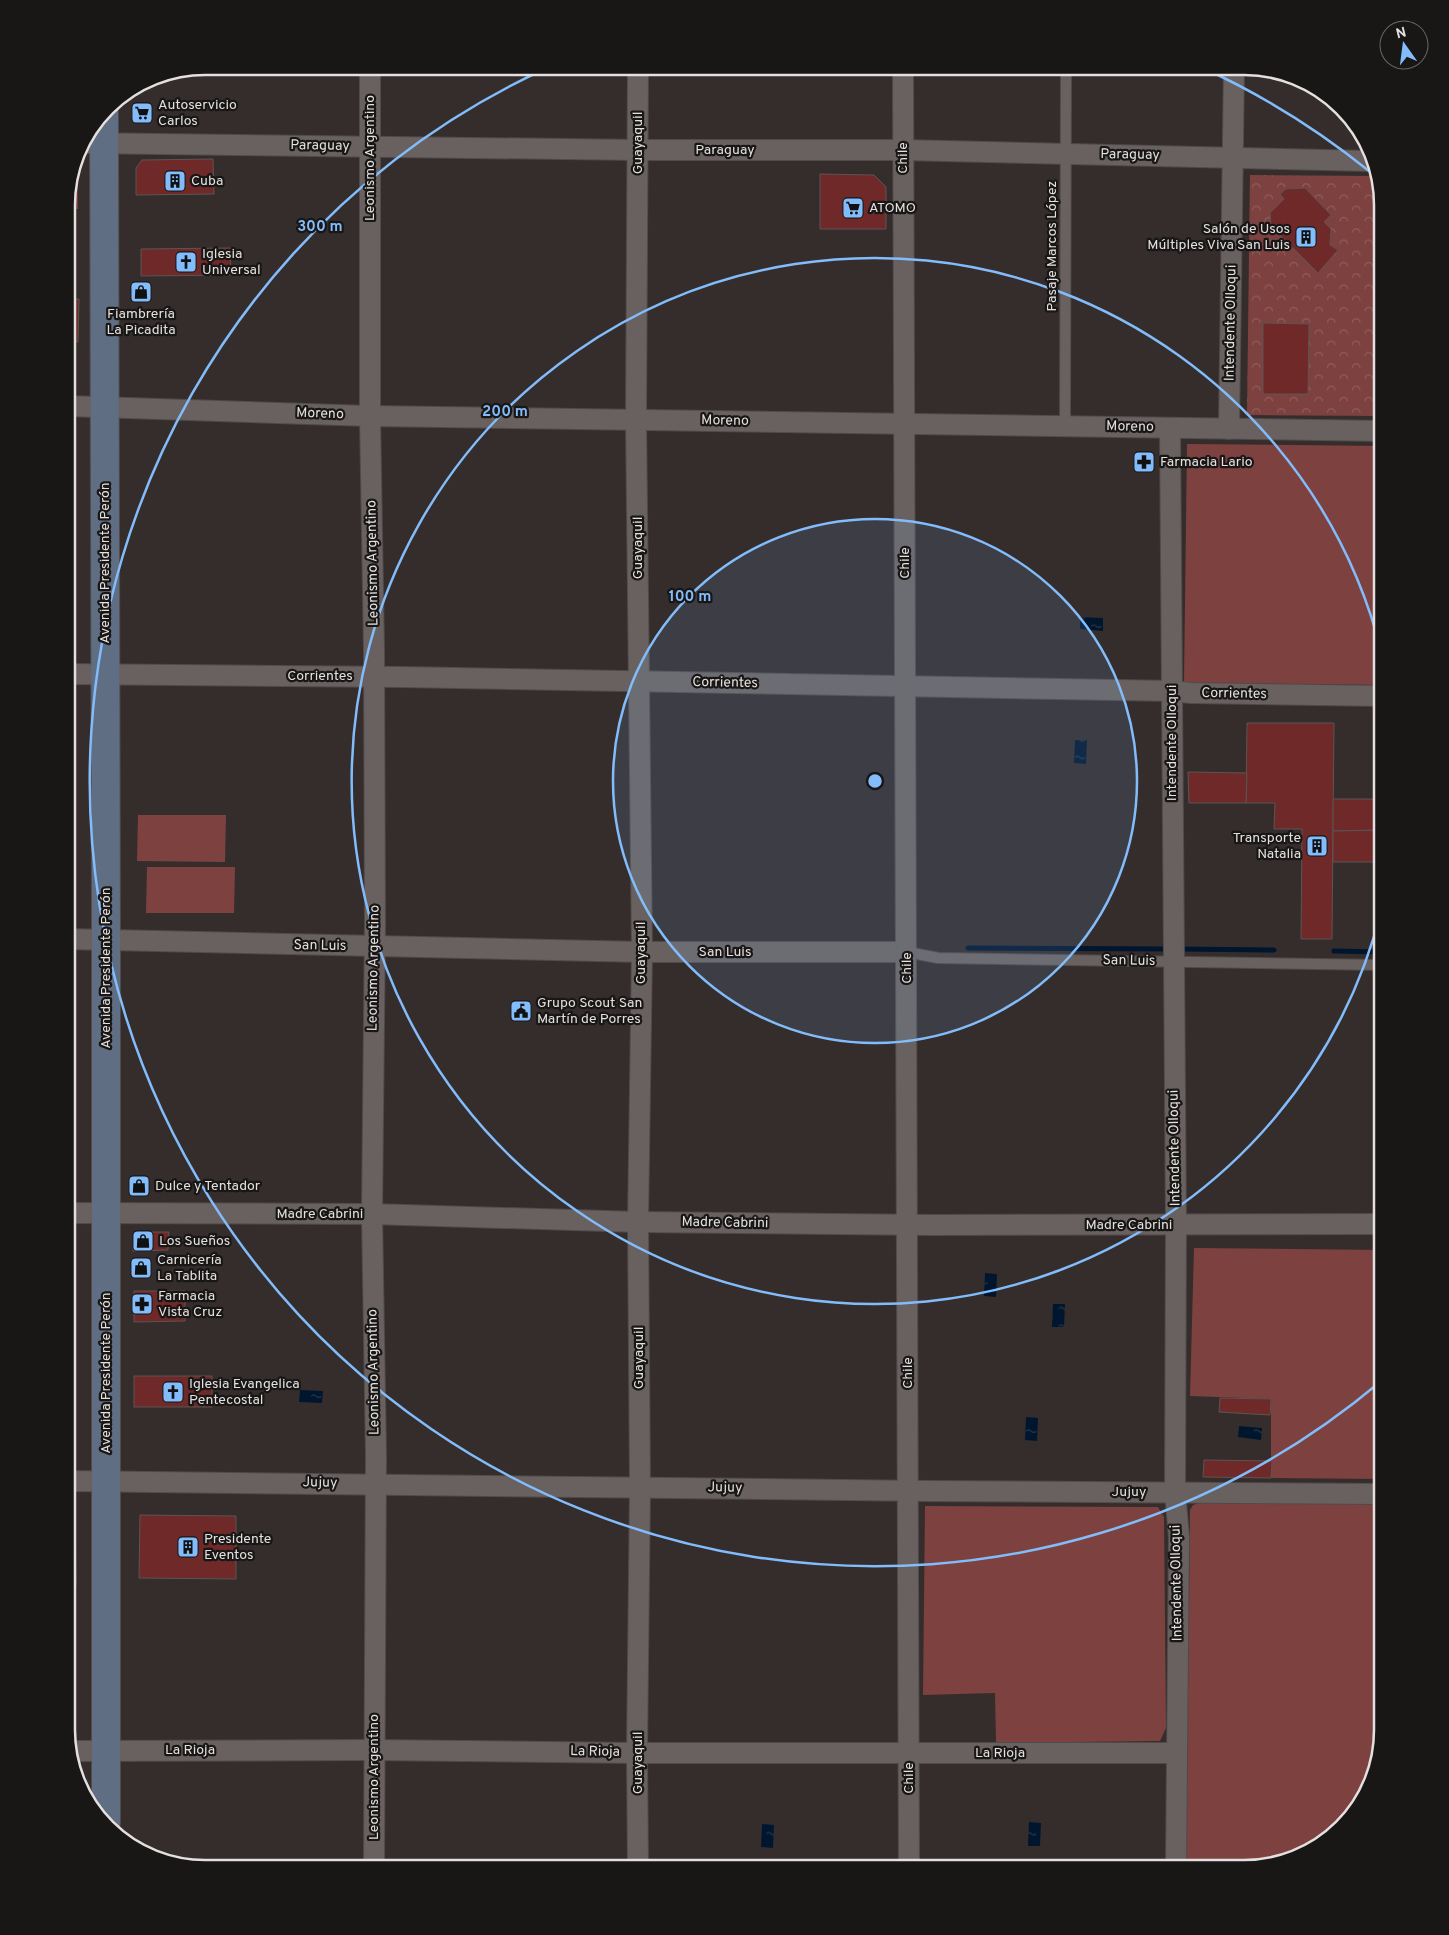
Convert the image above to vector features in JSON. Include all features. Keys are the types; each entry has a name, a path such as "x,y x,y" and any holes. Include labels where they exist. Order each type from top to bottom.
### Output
{"main road":[{"name":"Avenida Presidente Perón","path":"93,143 105,407 106,1815"}],"street":[{"name":"Leonismo Argentino","path":"370,75 370,416 374,676 372,1214 375,1484 374,1860"},
{"name":"Guayaquil","path":"638,75 636,420 642,952 638,1222 640,1487 637,1753 638,1860"},
{"name":"Chile","path":"903,75 909,1860"},
{"name":"Intendente Olloqui","path":"1229,428 1234,75"},
{"name":"Paraguay","path":"93,143 638,150 903,150 1366,161"},
{"name":"Moreno","path":"75,406 370,416 1374,431"},
{"name":"Intendente Olloqui","path":"1170,428 1176,1225 1175,1492 1179,1537 1176,1860"},
{"name":"Corrientes","path":"75,674 374,676 1374,696"},
{"name":"San Luis","path":"75,939 106,939 131,942 642,952 907,952"},
{"name":"Madre Cabrini","path":"75,1213 372,1214 638,1222 907,1225 1374,1224"},
{"name":"Jujuy","path":"75,1480 909,1491 1374,1494"},
{"name":"La Rioja","path":"77,1750 1177,1753"}],"lane":[{"name":"Pasaje Marcos López","path":"1065,426 1066,75"},
{"name":"San Luis","path":"907,952 938,958 1374,966"}],"green space":[{"path":"1250,175 1371,176 1374,205 1374,416 1247,415"},
{"path":"77,179 78,209 75,209"},
{"path":"1187,444 1374,446 1374,685 1184,683"},
{"path":"138,815 226,815 225,862 137,861"},
{"path":"147,867 235,867 234,913 146,913"},
{"path":"1194,1248 1374,1250 1374,1479 1271,1478 1271,1399 1190,1396"},
{"path":"1206,1500 1374,1503 1374,1730 1370,1764 1361,1788 1342,1816 1330,1828 1302,1847 1278,1856 1244,1860 1186,1860 1190,1510 1193,1505"},
{"path":"925,1506 1158,1507 1164,1517 1166,1728 1160,1741 996,1743 995,1693 923,1695"}],"water":[{"path":"1080,617 1103,618 1103,631 1080,629"},
{"path":"1075,740 1087,740 1086,764 1074,763"},
{"path":"985,1273 997,1274 996,1297 984,1296"},
{"path":"1053,1304 1065,1304 1064,1327 1052,1327"},
{"path":"300,1390 323,1391 322,1403 299,1402"},
{"path":"1026,1417 1038,1418 1037,1441 1025,1440"},
{"path":"1239,1426 1262,1428 1261,1440 1238,1437"},
{"path":"1029,1822 1041,1823 1040,1846 1028,1846"},
{"path":"762,1824 774,1825 773,1848 761,1847"}],"building":[{"name":"Cuba","path":"213,159 214,194 136,195 136,168 142,160"},
{"name":"ATOMO","path":"820,174 874,175 886,187 886,229 820,229"},
{"name":"Salón de Usos Múltiples Viva San Luis","path":"1305,188 1331,215 1324,222 1331,229 1330,245 1338,250 1318,273 1271,226 1270,213 1284,199 1280,194 1286,189"},
{"name":"Iglesia Universal","path":"230,248 231,275 141,276 141,249"},
{"path":"75,299 79,299 78,342 75,342"},
{"path":"1263,323 1309,324 1308,394 1263,394"},
{"name":"Transporte Natalia","path":"1247,723 1334,723 1332,939 1301,939 1302,829 1274,829 1275,803 1246,803"},
{"path":"1188,772 1247,773 1246,803 1189,803"},
{"path":"1333,799 1374,799 1374,830 1333,831"},
{"path":"1374,830 1374,862 1333,862 1333,831"},
{"path":"139,1232 169,1232 168,1250 133,1251 134,1237"},
{"path":"134,1291 185,1291 185,1321 134,1322"},
{"name":"Iglesia Evangelica Pentecostal","path":"134,1376 212,1376 212,1407 134,1407"},
{"path":"1220,1398 1271,1399 1270,1415 1219,1412"},
{"path":"1204,1460 1272,1461 1271,1478 1203,1477"},
{"path":"75,1498 76,1585 75,1585"},
{"name":"Presidente Eventos","path":"140,1515 236,1516 236,1579 139,1578"}],"waterway":[{"path":"968,948 1170,949"},
{"path":"1178,949 1274,950"},
{"path":"1334,951 1374,952"}],"place":[{"name":"Autoservicio Carlos","path":"142,113"},
{"name":"Cuba","path":"175,181"},
{"name":"ATOMO","path":"853,208"},
{"name":"Salón de Usos Múltiples Viva San Luis","path":"1306,237"},
{"name":"Iglesia Universal","path":"186,262"},
{"name":"Fiambrería La Picadita","path":"141,292"},
{"name":"Farmacia Lario","path":"1144,462"},
{"name":"Transporte Natalia","path":"1317,846"},
{"name":"Grupo Scout San Martín de Porres","path":"521,1011"},
{"name":"Dulce y Tentador","path":"139,1186"},
{"name":"Los Sueños","path":"143,1241"},
{"name":"Carnicería La Tablita","path":"141,1268"},
{"name":"Farmacia Vista Cruz","path":"142,1304"},
{"name":"Iglesia Evangelica Pentecostal","path":"173,1392"},
{"name":"Presidente Eventos","path":"188,1547"}]}
